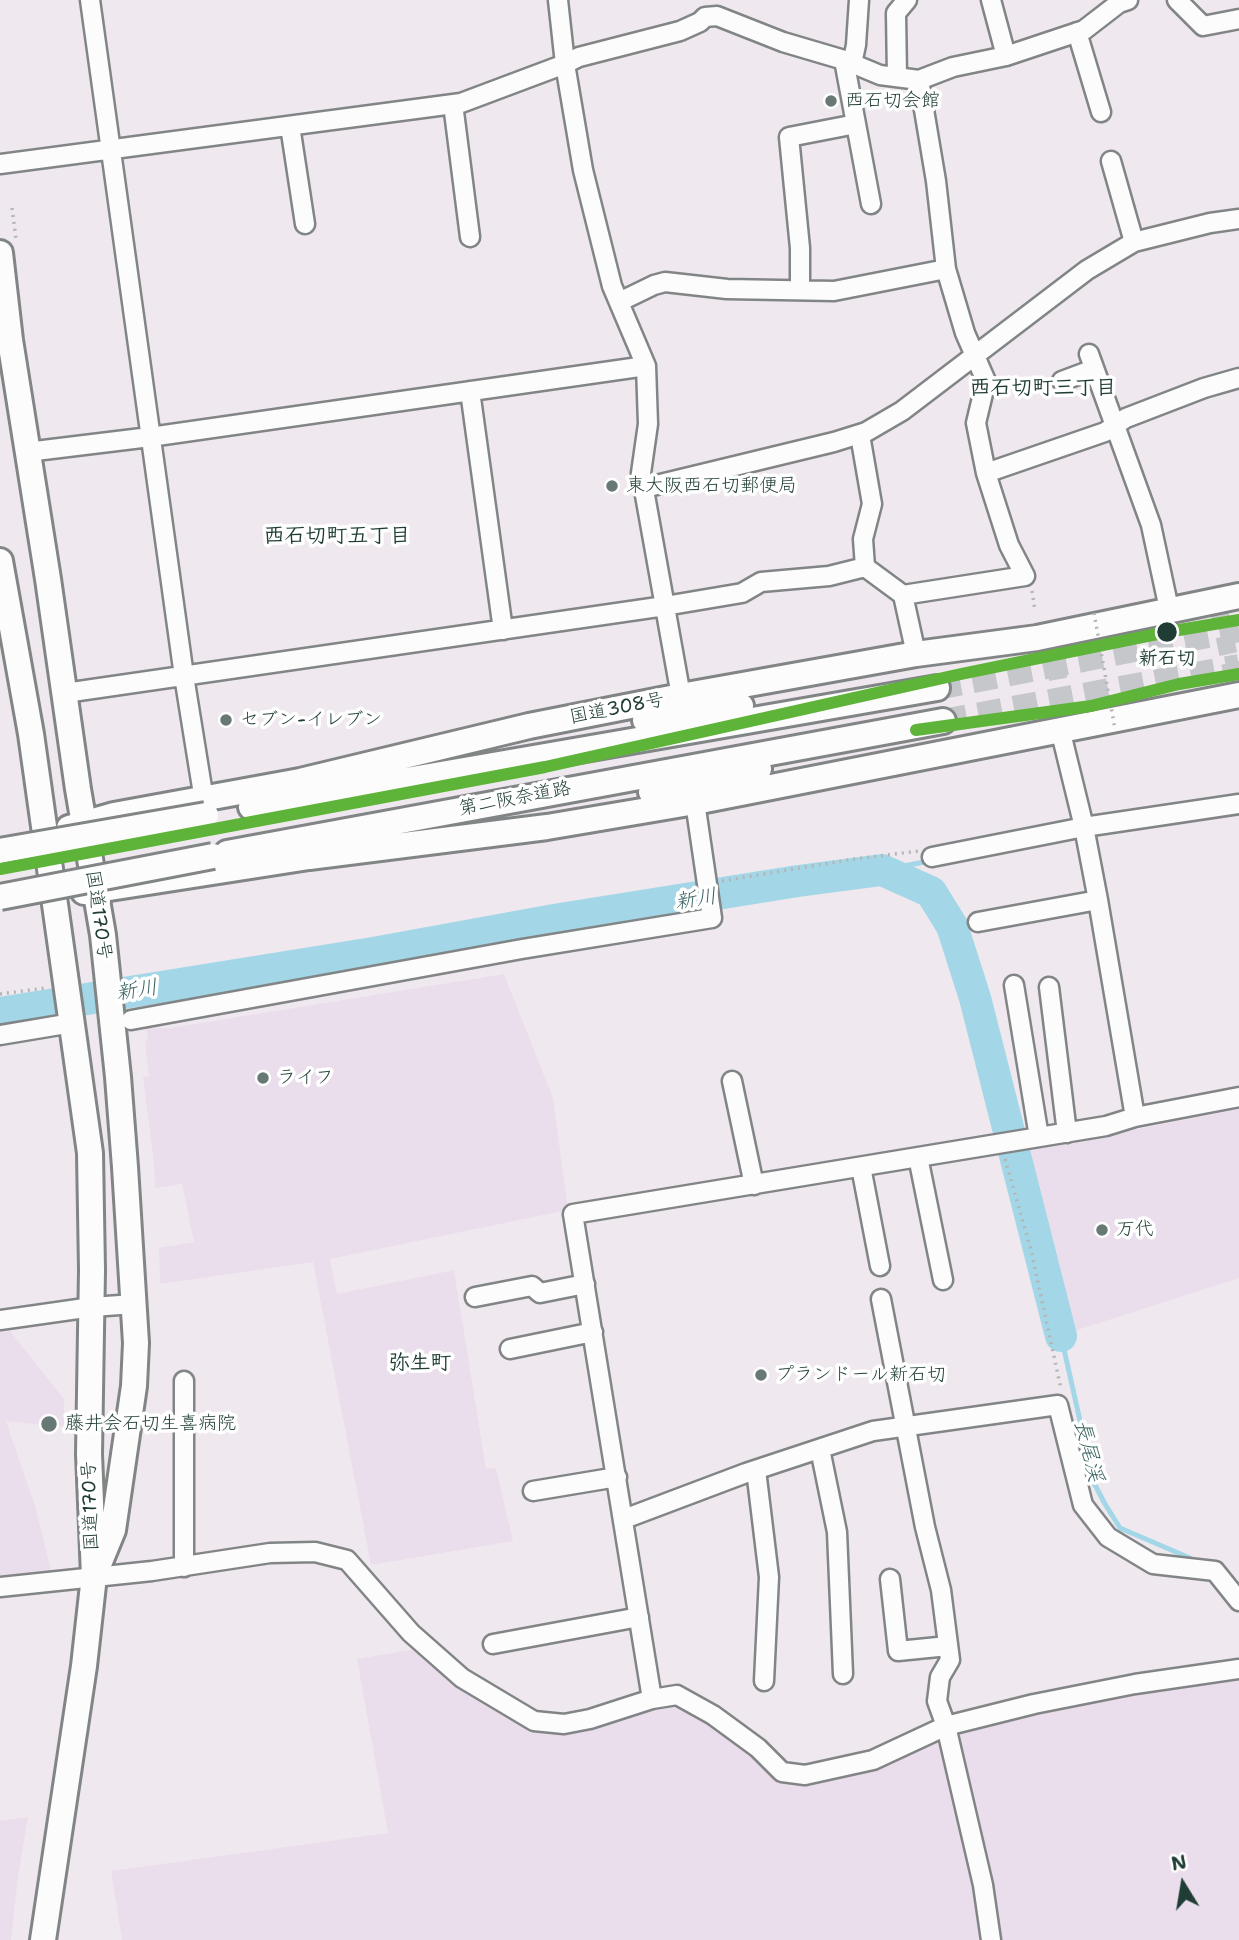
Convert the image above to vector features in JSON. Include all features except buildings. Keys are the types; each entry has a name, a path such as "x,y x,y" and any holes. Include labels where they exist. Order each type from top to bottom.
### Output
{"highway":[{"name":"国道170号","path":"8,245 10,340 65,693 81,831 109,995 118,1077 134,1304 134,1386 124,1464 113,1530 94,1576"},
{"name":"国道170号","path":"0,561 6,630 29,721 46,834 55,898 64,1003 89,1153 92,1307 89,1454 94,1576 84,1666 43,1940"},
{"name":"国道308号","path":"0,845 46,834 81,831 114,815 300,781 529,726 916,654 1037,638 1169,609 1225,602"},
{"name":"第二阪奈道路","path":"81,831 937,688 704,709 300,781"},
{"path":"0,897 547,827 695,802 1236,691"},
{"name":"第二阪奈道路","path":"91,885 714,762 943,721 718,780 309,857"},
{"path":"0,851 81,831"},
{"path":"0,908 55,898 91,885"},
{"path":"0,891 21,887 55,898"}],"street":[{"path":"90,0 184,676 204,800"},
{"path":"558,0 565,64 583,170 612,286 646,366 648,424 641,473 681,696"},
{"path":"859,0 856,45 848,62 871,204"},
{"path":"897,77 896,13 907,0"},
{"path":"991,0 1006,55"},
{"path":"0,164 453,104 579,57 680,32 703,8 783,42 880,75 919,80 953,67 1006,55 1084,30 1119,3 1128,0"},
{"path":"1177,0 1203,26 1239,19"},
{"path":"1077,32 1101,112"},
{"path":"904,595 1025,576 1009,545 986,473 976,424 986,381 965,333 946,269 936,181 919,80"},
{"path":"453,104 470,237"},
{"path":"800,289 800,248 789,137 856,124"},
{"path":"290,126 305,224"},
{"path":"1111,160 1134,242"},
{"path":"644,488 860,435 902,411 1087,270 1134,242 1210,223 1239,219"},
{"path":"619,302 665,282 727,289 834,290 946,269"},
{"path":"1062,381 1092,361 1152,525 1169,609"},
{"path":"27,452 646,366"},
{"path":"986,473 1105,432 1115,424 1239,378"},
{"path":"470,391 503,630"},
{"path":"860,435 872,504 863,539 865,567"},
{"path":"65,693 665,606 742,593 761,582 829,576 865,567 904,595 916,654"},
{"path":"1060,729 1084,827 1135,1117"},
{"path":"131,1020 522,949 712,918 695,802"},
{"path":"932,857 1084,827 1239,804"},
{"path":"978,922 1098,900"},
{"path":"1014,985 1039,1137"},
{"path":"1049,987 1067,1133"},
{"path":"0,1035 64,1003"},
{"path":"732,1081 754,1185"},
{"path":"652,1699 573,1214 1067,1133 1239,1097"},
{"path":"918,1157 943,1280"},
{"path":"861,1167 880,1266"},
{"path":"475,1297 532,1286 540,1293 585,1284"},
{"path":"881,1299 925,1527 941,1590 950,1660 940,1676 937,1701 946,1726 983,1885 991,1940"},
{"path":"0,1320 134,1304"},
{"path":"510,1349 593,1332"},
{"path":"184,1381 184,1566"},
{"path":"624,1519 756,1470 873,1431 1058,1405 1083,1505 1108,1537 1153,1564 1215,1571 1239,1601"},
{"path":"820,1449 837,1532 843,1674"},
{"path":"756,1470 769,1577 764,1681"},
{"path":"533,1491 617,1477"},
{"path":"0,1587 184,1566 270,1553 315,1552 347,1560 411,1633 462,1678 534,1721 564,1724 652,1699 677,1695 713,1716 758,1748 782,1772 805,1775 873,1760 946,1726 1034,1704 1135,1684 1239,1669"},
{"path":"890,1578 898,1651 948,1646"},
{"path":"493,1644 639,1617"}],"path":[{"path":"8,245 12,208"},
{"path":"1094,613 1115,729"},
{"path":"706,885 854,859 930,849 932,857"},
{"path":"0,994 64,1003"},
{"path":"1000,1143 1019,1204 1064,1401 1058,1405"}],"shaded area":[{"path":"504,974 553,1098 568,1210 330,1259 337,1294 454,1270 486,1469 496,1468 513,1541 371,1565 313,1262 160,1284 159,1248 194,1242 182,1184 155,1188 143,1077 149,1076 146,1028 170,1028"},
{"path":"1239,1109 1239,1278 1065,1334 1026,1151"},
{"name":"藤井会石切生喜病院","path":"10,1331 64,1399 64,1427 6,1421 36,1509 52,1574 0,1582 0,1332"},
{"path":"427,1647 535,1721 677,1695 805,1775 946,1726 1239,1670 1239,1940 122,1940 111,1871 388,1833 357,1659"},
{"path":"28,1817 11,1940 0,1940 0,1821"}],"waterway":[{"path":"882,870 930,861"},
{"name":"新川","path":"0,1013 373,953 554,920 882,870 931,892 952,926 975,998 1061,1336"},
{"name":"長尾渓","path":"1061,1336 1094,1483 1105,1504 1120,1528 1190,1558"}],"tunnel":[{"path":"1219,610 1234,681"},
{"path":"937,688 1239,630"},
{"path":"1050,635 1067,728"},
{"path":"943,721 1239,666"}],"transit line":[{"path":"0,869 545,767 961,674 1239,620"},
{"path":"916,730 1091,706 1179,684 1239,674"}],"place":[{"name":"西石切会館","path":"831,101"},
{"name":"東大阪西石切郵便局","path":"612,486"},
{"name":"新石切","path":"1167,632"},
{"name":"セブン-イレブン","path":"226,720"},
{"name":"ライフ","path":"263,1078"},
{"name":"万代","path":"1102,1230"},
{"name":"プランドール新石切","path":"761,1375"},
{"name":"藤井会石切生喜病院","path":"49,1424"}],"district":[{"name":"西石切町三丁目","path":"1043,389"},
{"name":"西石切町五丁目","path":"337,537"},
{"name":"弥生町","path":"420,1364"}]}
